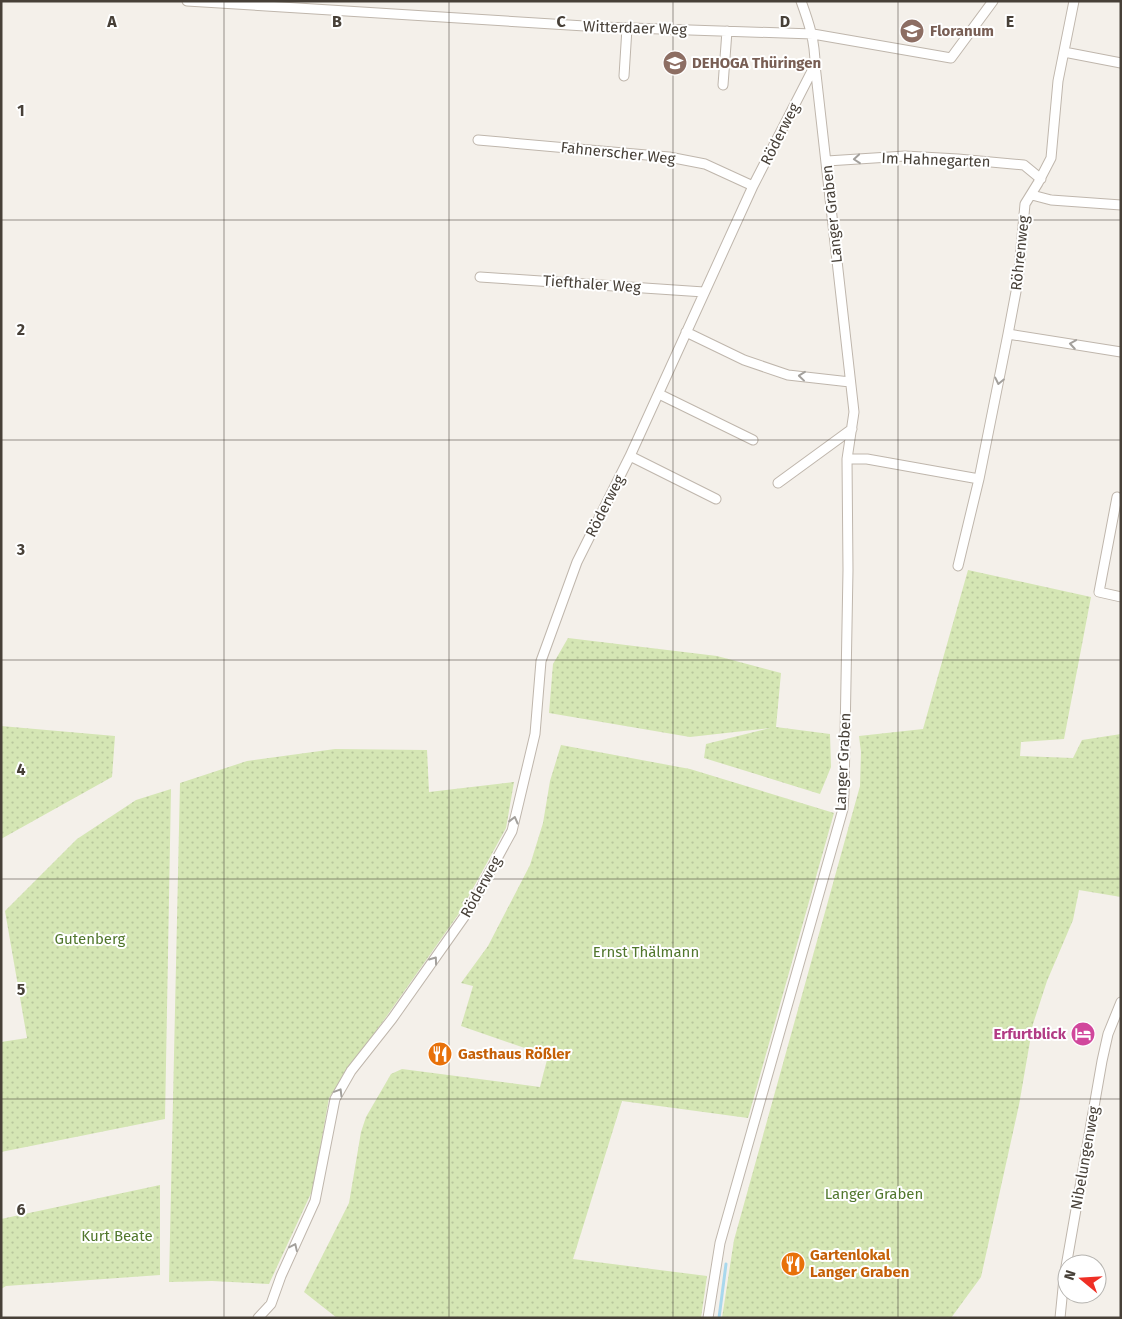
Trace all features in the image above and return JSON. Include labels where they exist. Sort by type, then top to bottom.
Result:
[{"type":"street","name":"Witterdaer Weg","points":[[187,1],[627,28],[813,34],[951,58],[993,1]]},
{"type":"street","name":"Langer Graben","points":[[708,1318],[720,1243],[843,809],[848,588],[847,459],[854,412],[813,34],[801,1]]},
{"type":"street","name":"Röhrenweg","points":[[958,566],[979,479],[1018,281],[1025,204],[1032,195],[1051,158],[1058,81],[1071,2]]},
{"type":"street","points":[[624,76],[627,28]]},
{"type":"street","points":[[722,85],[727,32]]},
{"type":"street","points":[[1064,52],[1121,62]]},
{"type":"street","name":"Röderweg","points":[[258,1318],[271,1304],[281,1276],[315,1201],[335,1099],[351,1071],[392,1019],[469,910],[512,831],[536,734],[541,661],[577,562],[660,394],[704,292],[754,186],[815,65]]},
{"type":"street","name":"Fahnerscher Weg","points":[[478,140],[669,157],[705,164],[754,186]]},
{"type":"street","name":"Im Hahnegarten","points":[[827,161],[905,156],[968,160],[1024,165],[1041,179]]},
{"type":"street","points":[[1032,195],[1050,200],[1121,206]]},
{"type":"street","name":"Tiefthaler Weg","points":[[480,276],[704,292]]},
{"type":"street","points":[[686,332],[744,360],[788,374],[850,382]]},
{"type":"street","points":[[1008,334],[1121,352]]},
{"type":"street","points":[[660,394],[753,440]]},
{"type":"street","points":[[778,483],[852,429]]},
{"type":"street","name":"Röderweg","points":[[630,456],[716,499]]},
{"type":"street","points":[[847,459],[867,460],[979,479]]},
{"type":"street","points":[[1117,497],[1099,592],[1121,596]]},
{"type":"street","name":"Nibelungenweg","points":[[1060,1318],[1064,1278],[1102,1061],[1108,1034],[1121,1002]]},
{"type":"green space","name":"Langer Graben","points":[[968,570],[1091,597],[1064,739],[1021,742],[1020,756],[1073,758],[1082,740],[1121,734],[1121,897],[1079,890],[1073,920],[1047,981],[1033,1024],[1019,1105],[981,1277],[951,1318],[722,1318],[734,1240],[860,786],[861,752],[859,736],[923,729]]},
{"type":"green space","points":[[568,638],[717,656],[781,673],[776,727],[830,734],[831,767],[820,794],[704,758],[706,744],[770,728],[690,737],[549,713],[553,664]]},
{"type":"green space","points":[[1,726],[115,736],[112,777],[1,839]]},
{"type":"green space","name":"Ernst Thälmann","points":[[561,745],[690,769],[834,813],[748,1118],[622,1101],[573,1259],[707,1276],[701,1318],[337,1318],[304,1292],[349,1203],[361,1132],[366,1117],[391,1074],[402,1069],[540,1087],[548,1056],[461,1026],[473,986],[461,983],[488,946],[530,865],[543,823],[550,781]]},
{"type":"green space","points":[[335,749],[427,750],[429,792],[514,782],[506,828],[460,912],[329,1098],[313,1189],[269,1284],[212,1281],[169,1282],[180,783],[247,761]]},
{"type":"green space","name":"Gutenberg","points":[[171,789],[165,1119],[1,1152],[1,1042],[27,1038],[5,911],[77,839],[136,800]]},
{"type":"green space","name":"Kurt Beate","points":[[160,1185],[160,1275],[6,1286],[1,1289],[1,1219]]},
{"type":"waterway","points":[[719,1318],[726,1264]]},
{"type":"place","name":"Floranum","points":[[912,31]]},
{"type":"place","name":"DEHOGA Thüringen","points":[[675,63]]},
{"type":"place","name":"Erfurtblick","points":[[1083,1034]]},
{"type":"place","name":"Gasthaus Rößler","points":[[440,1054]]},
{"type":"place","name":"Gartenlokal Langer Graben","points":[[793,1264]]}]
